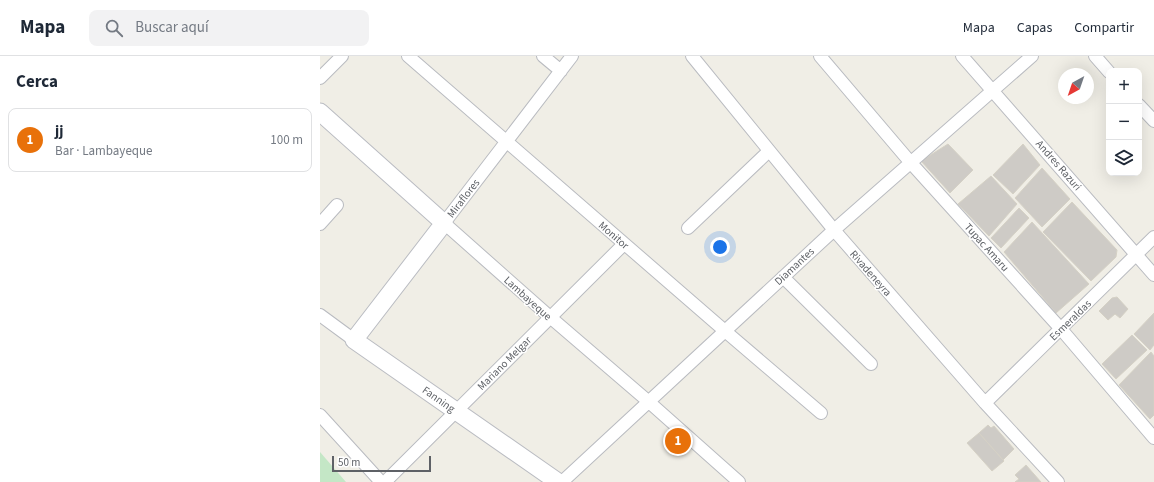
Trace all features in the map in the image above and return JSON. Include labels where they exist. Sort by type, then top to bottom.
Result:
[{"type":"street","points":[[320,78],[342,56]]},
{"type":"street","name":"Monitor","points":[[408,56],[821,413]]},
{"type":"street","points":[[543,56],[561,71]]},
{"type":"street","name":"Miraflores","points":[[354,340],[572,56]]},
{"type":"street","name":"Rivadeneyra","points":[[692,56],[834,230],[985,403],[1058,482]]},
{"type":"street","name":"Tupac Amaru","points":[[820,56],[911,163],[1061,329],[1154,438]]},
{"type":"street","name":"Andres Razuri","points":[[962,56],[1154,275]]},
{"type":"street","name":"Diamantes","points":[[562,482],[834,230],[1032,56]]},
{"type":"street","points":[[1095,56],[1106,69]]},
{"type":"street","points":[[1142,108],[1154,121]]},
{"type":"street","name":"Lambayeque","points":[[320,112],[550,317],[739,482]]},
{"type":"street","points":[[688,228],[769,151]]},
{"type":"street","points":[[320,224],[338,205]]},
{"type":"street","name":"Esmeraldas","points":[[985,403],[1154,237]]},
{"type":"street","name":"Mariano Melgar","points":[[385,482],[624,244]]},
{"type":"street","points":[[783,277],[871,364]]},
{"type":"street","name":"Fanning","points":[[320,315],[558,482]]},
{"type":"street","points":[[320,415],[381,482]]},
{"type":"green space","points":[[320,452],[346,482],[320,482]]},
{"type":"building","points":[[948,144],[973,170],[950,193],[921,161]]},
{"type":"building","points":[[1023,144],[1040,165],[1013,194],[993,175]]},
{"type":"building","points":[[1042,168],[1070,199],[1042,227],[1015,198]]},
{"type":"building","points":[[991,176],[1017,204],[989,236],[958,204]]},
{"type":"building","points":[[1072,202],[1117,250],[1116,257],[1091,281],[1043,232]]},
{"type":"building","points":[[1019,208],[1029,218],[1001,248],[991,238]]},
{"type":"building","points":[[1032,222],[1089,284],[1056,313],[1004,252]]},
{"type":"building","points":[[1117,297],[1128,309],[1120,318],[1115,314],[1108,320],[1099,311],[1112,298]]},
{"type":"building","points":[[1154,313],[1154,345],[1150,350],[1134,334]]},
{"type":"building","points":[[1132,335],[1147,350],[1116,379],[1102,364]]},
{"type":"building","points":[[1151,352],[1154,356],[1154,415],[1150,419],[1119,385]]},
{"type":"building","points":[[988,425],[991,428],[994,426],[1014,449],[1003,460],[979,433]]},
{"type":"building","points":[[979,433],[1004,461],[992,471],[967,443]]},
{"type":"building","points":[[1026,465],[1041,482],[1015,482],[1019,479],[1015,475]]},
{"type":"place","name":"jj","points":[[678,441]]}]
